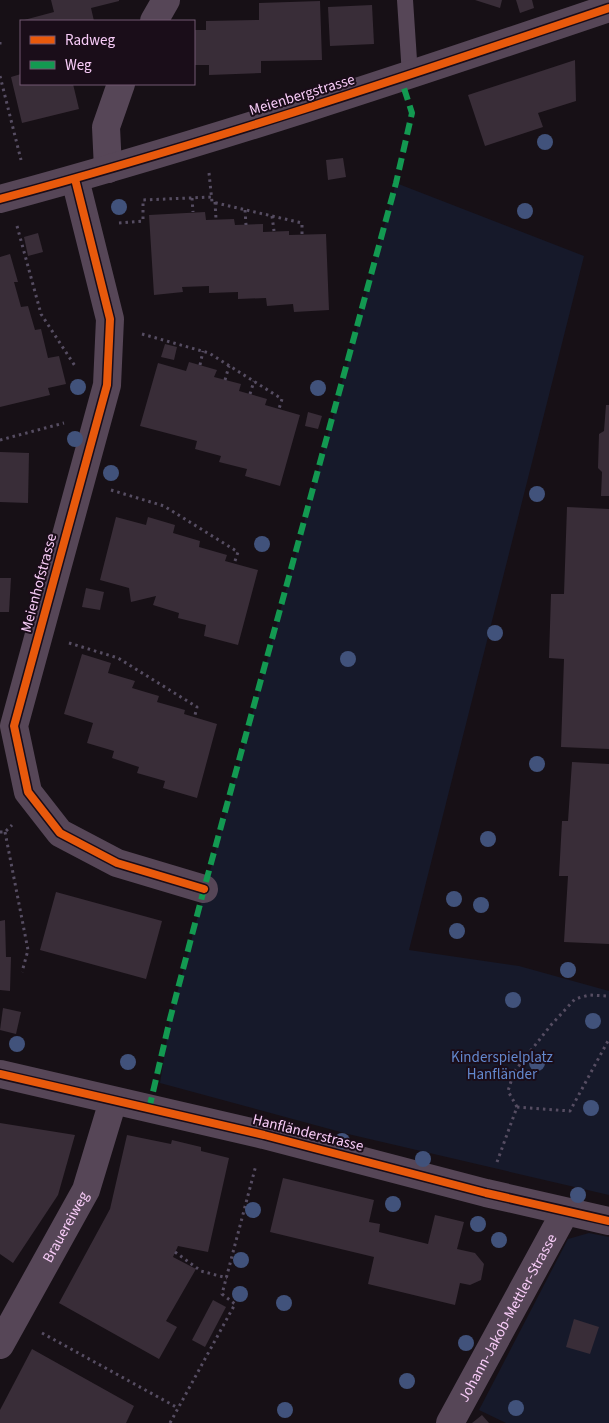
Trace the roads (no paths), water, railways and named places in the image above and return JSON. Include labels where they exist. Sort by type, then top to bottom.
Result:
[{"type":"street","points":[[155,20],[166,0]]},
{"type":"street","name":"Meienbergstrasse","points":[[7,209],[29,191],[108,169],[410,75],[609,8]]},
{"type":"street","points":[[108,169],[106,127],[121,85]]},
{"type":"street","name":"Meienhofstrasse","points":[[75,179],[110,326],[107,385],[14,726],[28,792],[60,833],[117,863],[204,888]]},
{"type":"street","name":"Hanfländerstrasse","points":[[0,1074],[264,1135],[486,1194],[609,1221]]},
{"type":"street","name":"Brauereiweg","points":[[0,1345],[86,1190],[113,1101]]},
{"type":"street","name":"Johann-Jakob-Mettler-Strasse","points":[[450,1423],[565,1212]]},
{"type":"lane","points":[[405,0],[410,75]]},
{"type":"park label","name":"Kinderspielplatz Hanfländer","points":[[502,1066]]}]
